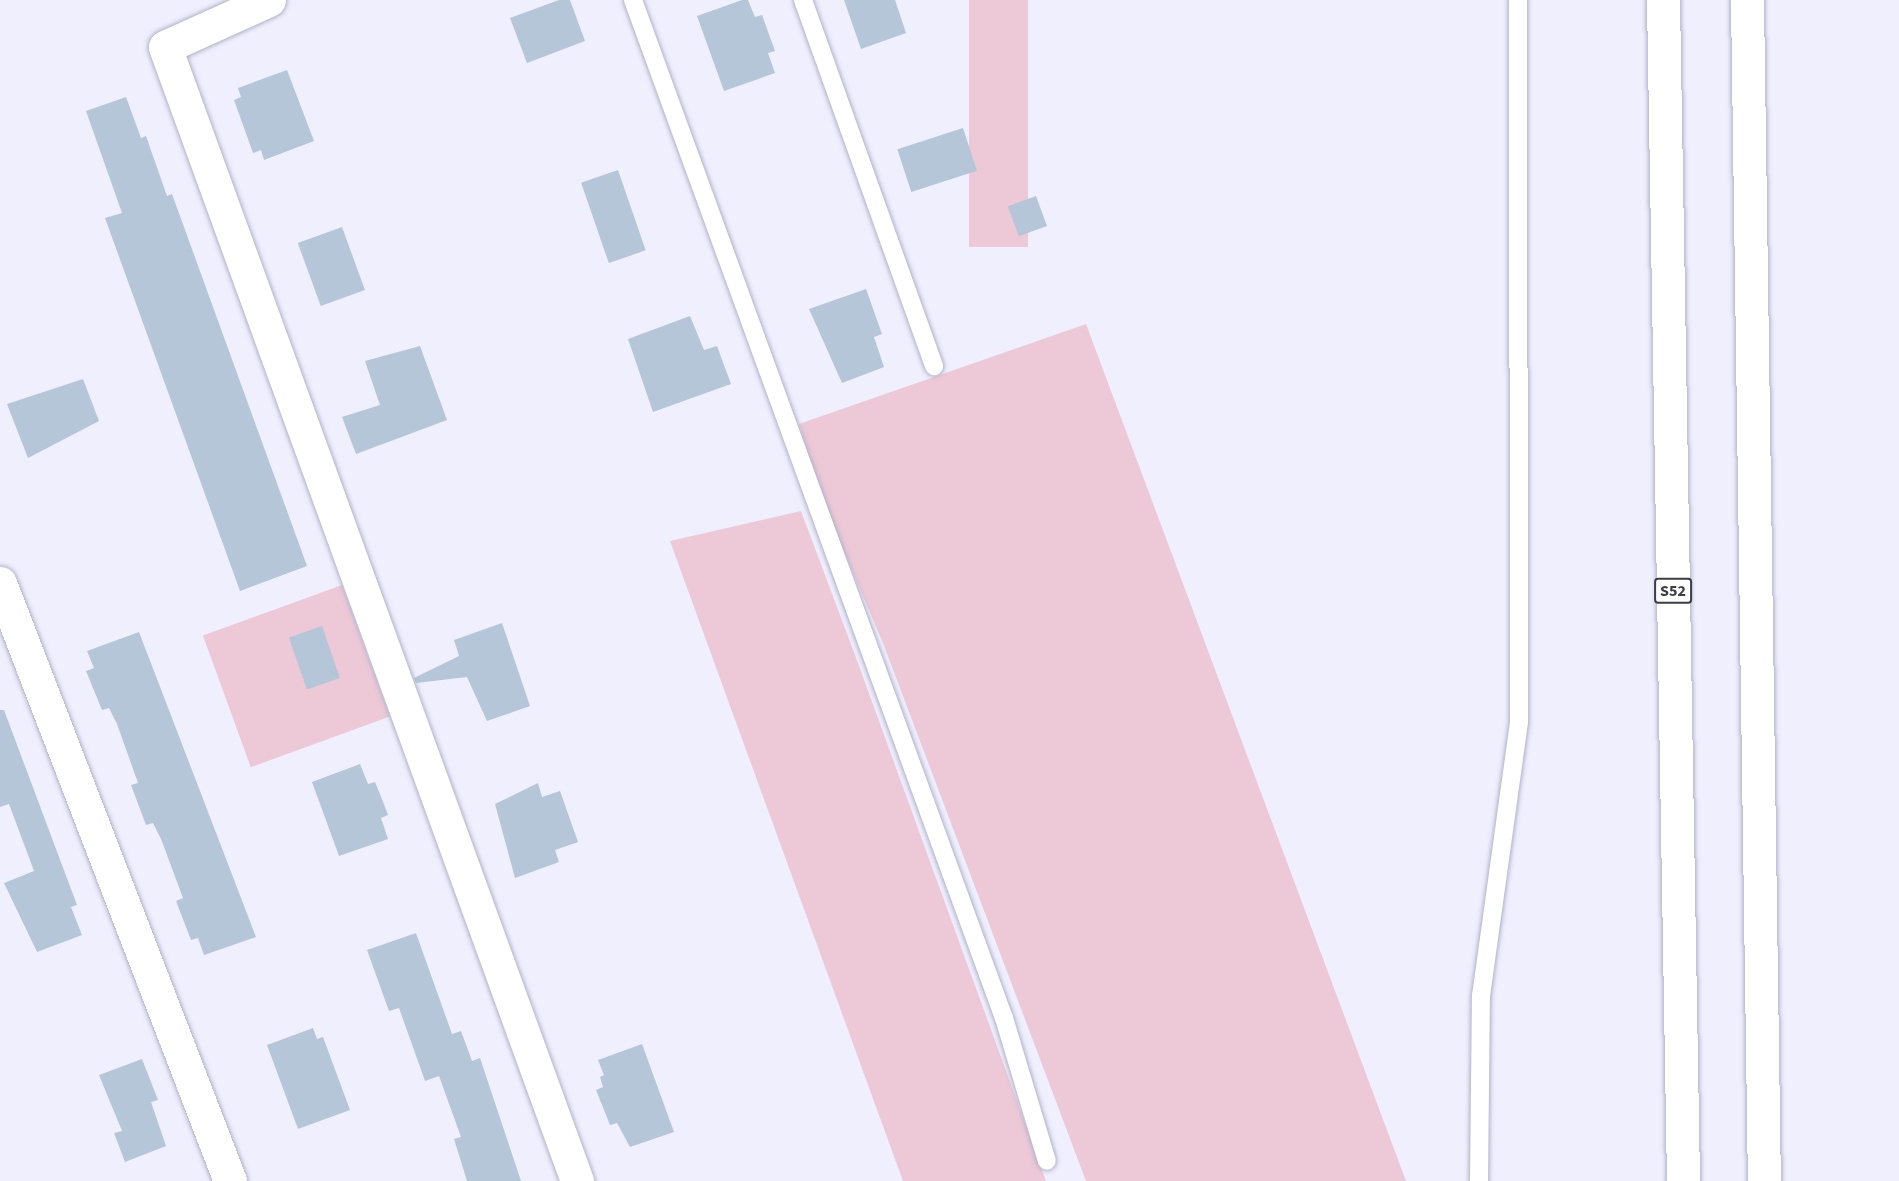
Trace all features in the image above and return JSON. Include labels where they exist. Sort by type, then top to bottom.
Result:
[{"type":"main road","points":[[269,0],[165,47],[577,1181]]},
{"type":"main road","name":"S52","points":[[1663,0],[1683,1181]]},
{"type":"main road","points":[[1747,0],[1764,1181]]},
{"type":"main road","points":[[0,583],[230,1181]]},
{"type":"lane","points":[[633,0],[1004,1018],[1047,1161]]},
{"type":"lane","points":[[803,0],[934,366]]},
{"type":"lane","points":[[1479,1181],[1481,996],[1519,722],[1518,0]]},
{"type":"shaded area","points":[[969,0],[1028,0],[1028,247],[969,247]]},
{"type":"shaded area","points":[[1086,324],[1406,1181],[1086,1181],[883,643],[824,505],[799,424]]},
{"type":"shaded area","points":[[801,511],[1046,1181],[903,1181],[670,541]]},
{"type":"shaded area","points":[[342,585],[390,717],[251,767],[203,636]]},
{"type":"building","points":[[559,0],[570,0],[585,41],[527,63],[510,18]]},
{"type":"building","points":[[748,0],[755,17],[762,15],[775,51],[768,53],[775,73],[724,91],[697,16]]},
{"type":"building","points":[[844,0],[895,0],[906,33],[861,49]]},
{"type":"building","points":[[287,70],[314,141],[264,160],[261,150],[253,153],[234,100],[241,97],[238,88]]},
{"type":"building","points":[[126,97],[141,138],[146,136],[167,196],[172,194],[307,566],[240,591],[105,218],[122,213],[86,111]]},
{"type":"building","points":[[963,128],[977,171],[911,192],[897,149]]},
{"type":"building","points":[[618,170],[646,250],[609,263],[581,183]]},
{"type":"building","points":[[1036,196],[1047,226],[1019,236],[1008,206]]},
{"type":"building","points":[[342,227],[365,290],[321,306],[298,243]]},
{"type":"building","points":[[866,289],[882,334],[874,337],[884,367],[842,383],[809,309]]},
{"type":"building","points":[[690,316],[704,350],[717,346],[731,384],[653,412],[628,339]]},
{"type":"building","points":[[420,346],[447,420],[356,454],[342,417],[380,405],[365,361]]},
{"type":"building","points":[[83,379],[99,421],[28,458],[7,404]]},
{"type":"building","points":[[502,623],[530,706],[487,721],[467,677],[416,683],[414,678],[459,656],[454,640]]},
{"type":"building","points":[[322,626],[340,678],[307,689],[289,637]]},
{"type":"building","points":[[139,632],[256,937],[204,955],[198,938],[191,940],[176,901],[183,898],[161,839],[153,823],[146,825],[131,785],[138,783],[117,724],[109,708],[102,710],[86,671],[94,668],[87,651]]},
{"type":"building","points":[[0,710],[4,710],[77,905],[71,907],[82,935],[37,952],[4,883],[34,871],[9,804],[0,807]]},
{"type":"building","points":[[360,764],[368,784],[375,782],[388,815],[381,818],[388,839],[339,856],[312,782]]},
{"type":"building","points":[[538,783],[542,797],[560,791],[578,842],[555,850],[559,862],[515,878],[495,804]]},
{"type":"building","points":[[416,933],[452,1034],[461,1031],[472,1061],[480,1058],[521,1181],[467,1181],[454,1139],[461,1137],[439,1076],[425,1081],[399,1008],[389,1011],[367,950]]},
{"type":"building","points":[[313,1028],[317,1039],[323,1037],[350,1110],[298,1129],[267,1045]]},
{"type":"building","points":[[642,1044],[674,1132],[630,1147],[617,1123],[610,1125],[596,1090],[603,1087],[600,1077],[604,1075],[598,1060]]},
{"type":"building","points":[[142,1059],[158,1100],[151,1102],[166,1146],[125,1162],[114,1133],[122,1131],[99,1075]]}]
